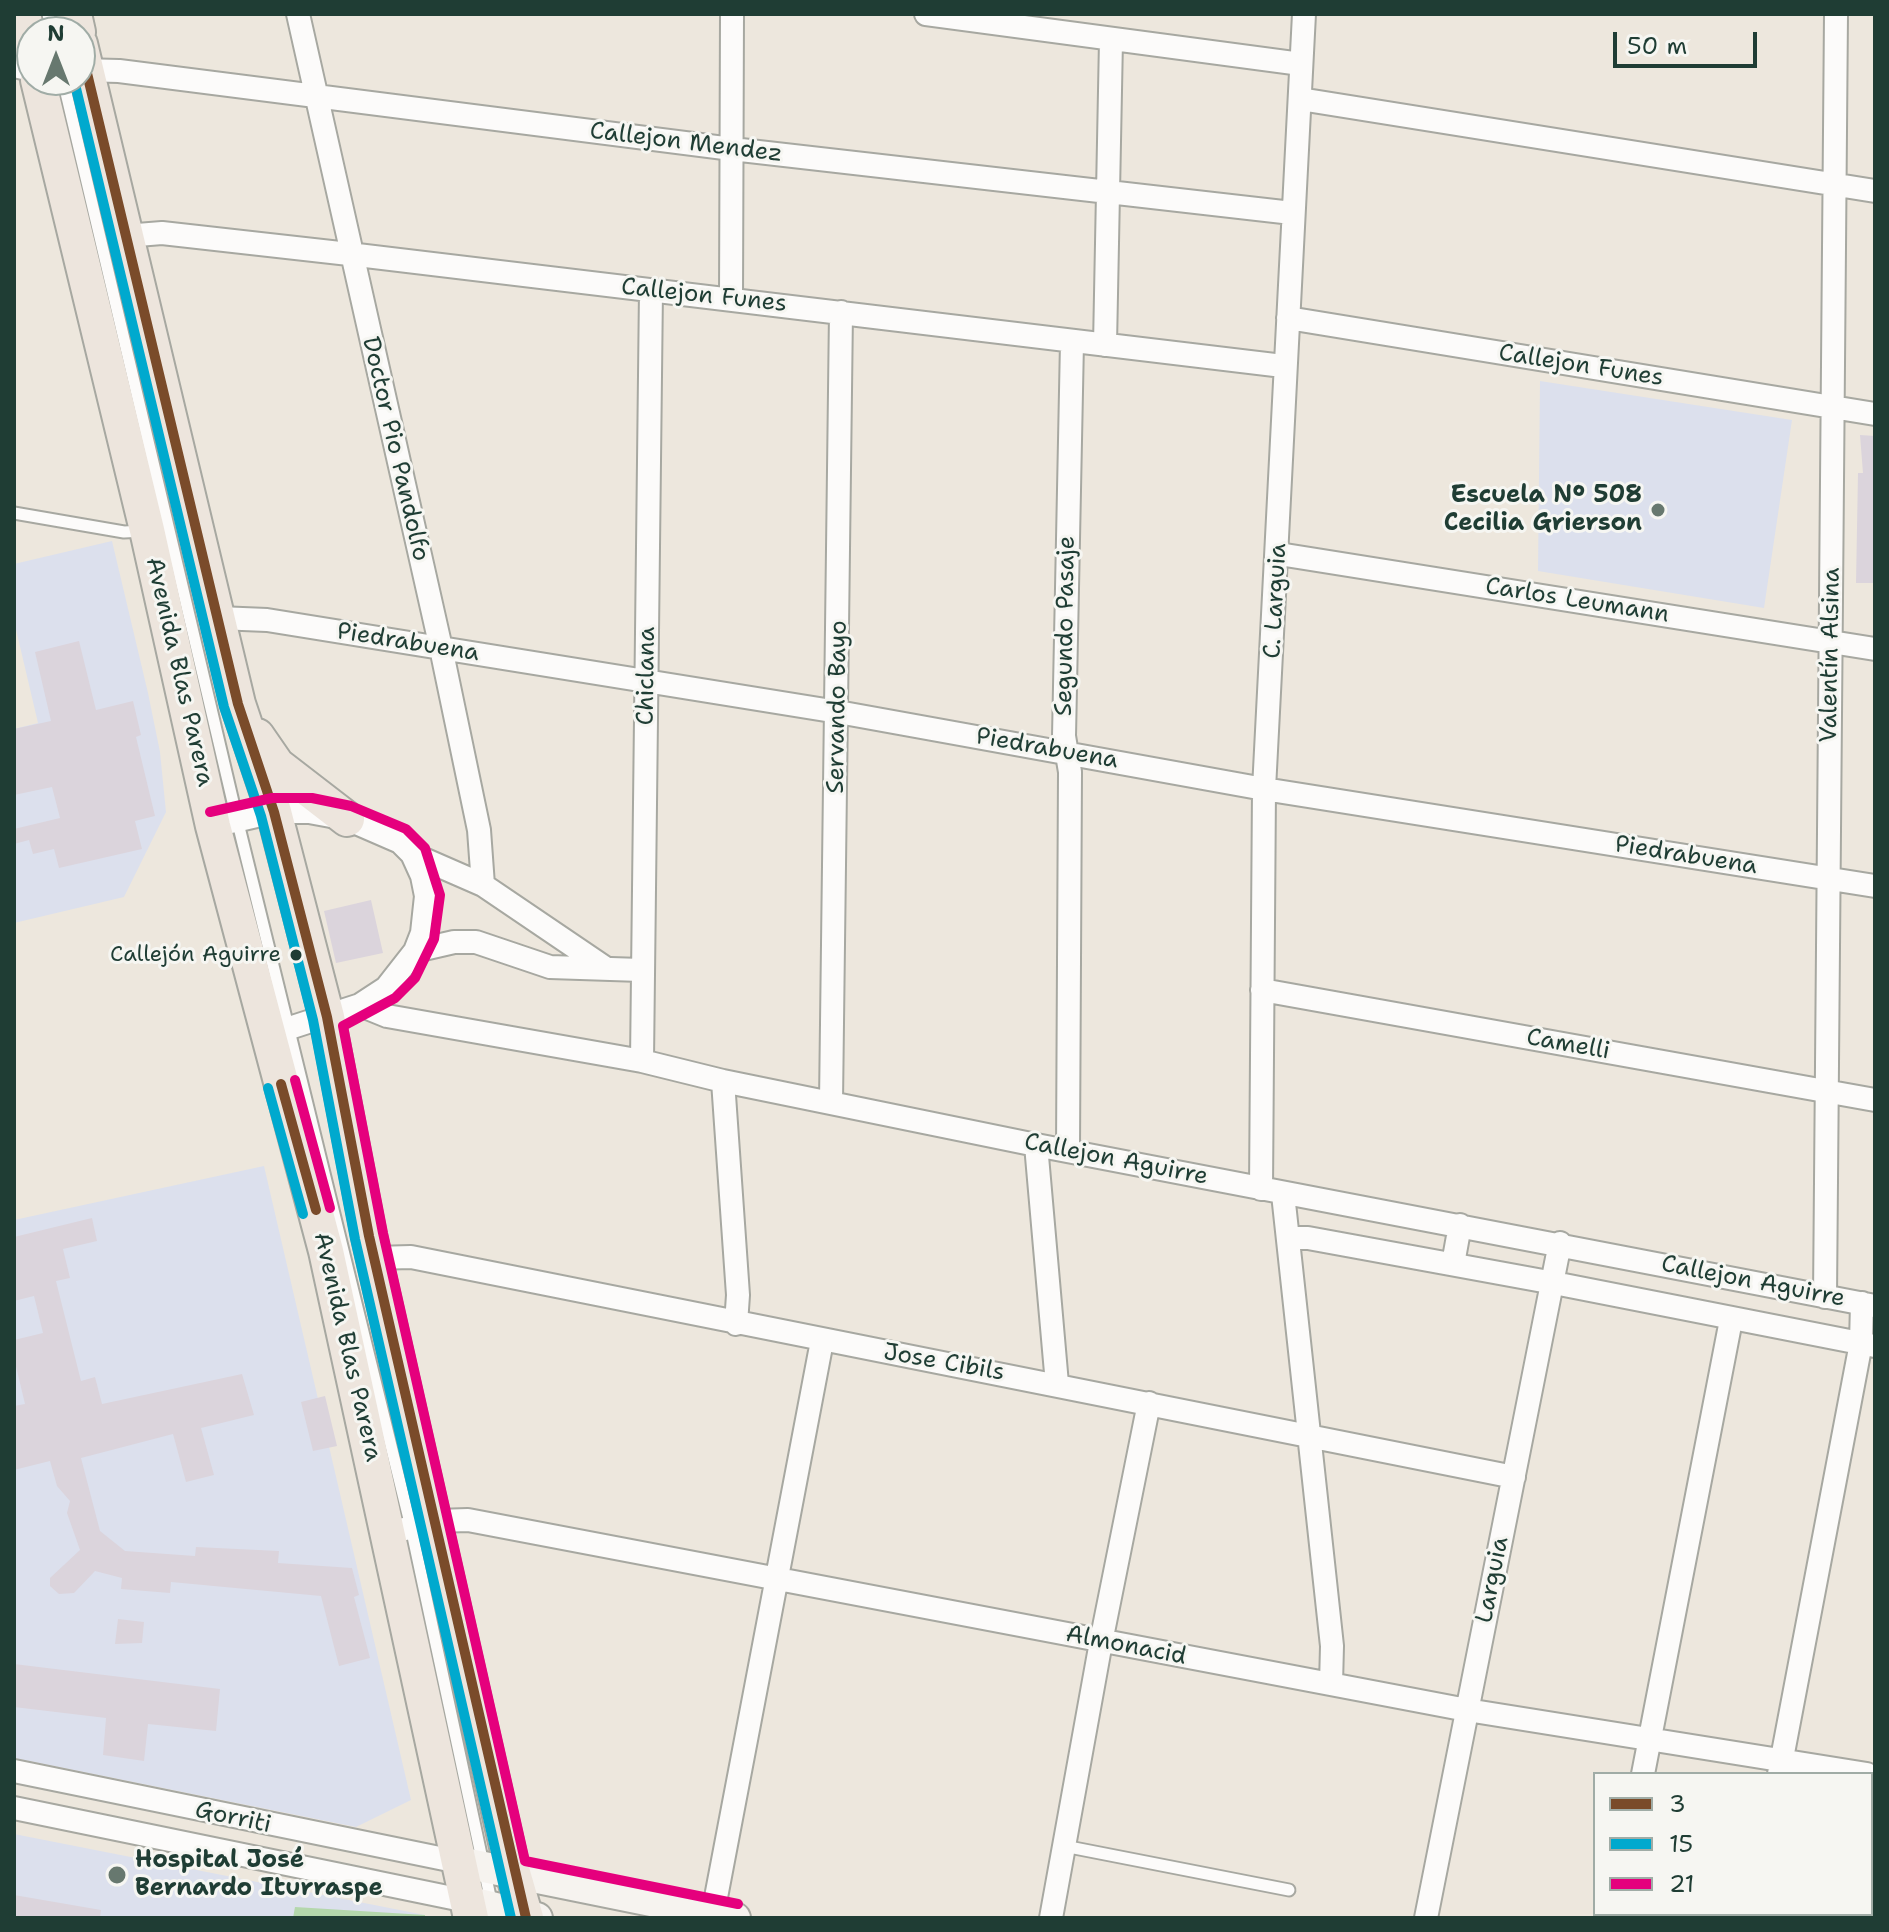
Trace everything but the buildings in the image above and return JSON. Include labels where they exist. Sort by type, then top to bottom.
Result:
[{"type":"main road","name":"Avenida Blas Parera","points":[[42,96],[147,530],[279,1031],[326,1251],[412,1527],[485,1868],[502,1914]]},
{"type":"main road","name":"Avenida Blas Parera","points":[[85,96],[125,236],[238,704],[274,812],[327,1017],[374,1258],[412,1527],[485,1868],[502,1914]]},
{"type":"main road","points":[[238,704],[277,765],[347,819]]},
{"type":"main road","name":"Gorriti","points":[[485,1868],[724,1916]]},
{"type":"street","name":"Doctor Pio Pandolfo","points":[[298,14],[349,254],[441,648],[479,830],[483,885]]},
{"type":"street","points":[[731,298],[732,14]]},
{"type":"street","points":[[926,14],[1301,64]]},
{"type":"street","name":"C. Larguia","points":[[1304,14],[1283,366],[1286,402],[1279,554],[1264,789],[1262,990],[1272,1191],[1288,1238],[1332,1646],[1331,1684]]},
{"type":"street","name":"Valentín Alsina","points":[[1825,1297],[1836,14]]},
{"type":"street","points":[[1105,345],[1111,40]]},
{"type":"street","name":"Callejon Mendez","points":[[96,68],[732,149],[1292,213]]},
{"type":"street","points":[[1300,99],[1875,191]]},
{"type":"street","name":"Callejon Funes","points":[[125,236],[162,233],[731,298],[1283,366]]},
{"type":"street","name":"Chiclana","points":[[642,1061],[651,290]]},
{"type":"street","name":"Servando Bayo","points":[[831,1102],[841,312]]},
{"type":"street","name":"Callejon Funes","points":[[1288,318],[1875,414]]},
{"type":"street","name":"Segundo Pasaje","points":[[1068,1150],[1070,772],[1064,736],[1072,342]]},
{"type":"street","name":"Carlos Leumann","points":[[1279,554],[1875,649]]},
{"type":"street","name":"Piedrabuena","points":[[218,618],[267,620],[838,712],[1264,789],[1875,886]]},
{"type":"street","points":[[225,823],[274,812],[309,812],[347,819],[384,833],[412,854],[483,885],[604,967]]},
{"type":"street","points":[[279,1031],[360,1005],[386,988],[415,951],[422,933],[426,896],[412,854]]},
{"type":"street","points":[[415,951],[454,942],[476,942],[550,967],[641,970]]},
{"type":"street","name":"Camelli","points":[[1262,990],[1875,1100]]},
{"type":"street","name":"Callejon Aguirre","points":[[360,1005],[387,1016],[642,1061],[723,1081],[1036,1145],[1560,1243],[1869,1305]]},
{"type":"street","points":[[723,1081],[738,1295],[736,1324]]},
{"type":"street","points":[[1036,1145],[1057,1384]]},
{"type":"street","points":[[1453,1264],[1460,1225]]},
{"type":"street","name":"Callejon Aguirre","points":[[1288,1238],[1308,1238],[1453,1264],[1868,1344]]},
{"type":"street","name":"Larguia","points":[[1426,1918],[1560,1243]]},
{"type":"street","name":"Jose Cibils","points":[[374,1258],[411,1257],[1514,1477]]},
{"type":"street","points":[[1781,1768],[1868,1344],[1869,1305]]},
{"type":"street","points":[[1643,1772],[1731,1320]]},
{"type":"street","points":[[724,1916],[779,1578],[822,1341]]},
{"type":"street","points":[[1051,1918],[1101,1642],[1149,1403]]},
{"type":"street","name":"Almonacid","points":[[412,1527],[468,1520],[1101,1642],[1467,1710],[1650,1740],[1781,1768],[1832,1772]]},
{"type":"street","name":"Gorriti","points":[[14,1771],[485,1868]]},
{"type":"street","points":[[103,1827],[111,1792]]},
{"type":"street","name":"Gorriti","points":[[14,1808],[502,1914]]},
{"type":"lane","points":[[83,96],[225,823]]},
{"type":"lane","points":[[14,513],[124,532],[147,530]]},
{"type":"lane","points":[[1064,1846],[1289,1890]]},
{"type":"shaded area","name":"Escuela Nº 508 Cecilia Grierson","points":[[1540,381],[1792,420],[1764,608],[1538,571]]},
{"type":"shaded area","points":[[112,541],[160,752],[166,812],[124,897],[14,923],[14,729],[38,723],[14,621],[14,564]]},
{"type":"shaded area","points":[[264,1166],[411,1800],[356,1827],[14,1758],[14,1220]]},
{"type":"shaded area","name":"Hospital José Bernardo Iturraspe","points":[[14,1834],[425,1915],[425,1918],[14,1918]]},
{"type":"green space","points":[[295,1907],[425,1915],[425,1918],[293,1918]]},
{"type":"transit line","name":"15","points":[[78,96],[224,707],[261,816],[313,1020],[355,1239],[511,1918]]},
{"type":"transit line","name":"3","points":[[92,96],[238,704],[274,812],[327,1017],[369,1236],[526,1918]]},
{"type":"transit line","name":"21","points":[[210,812],[272,798],[312,798],[351,806],[406,829],[425,848],[440,895],[434,939],[415,978],[395,998],[343,1026],[383,1233],[525,1861],[738,1904]]},
{"type":"transit line","name":"21","points":[[295,1080],[330,1208]]},
{"type":"transit line","name":"3","points":[[281,1084],[316,1210]]},
{"type":"transit line","name":"15","points":[[268,1088],[303,1214]]},
{"type":"place","name":"Escuela Nº 508 Cecilia Grierson","points":[[1658,510]]},
{"type":"place","name":"Callejón Aguirre","points":[[296,955]]},
{"type":"place","name":"Hospital José Bernardo Iturraspe","points":[[117,1875]]}]
